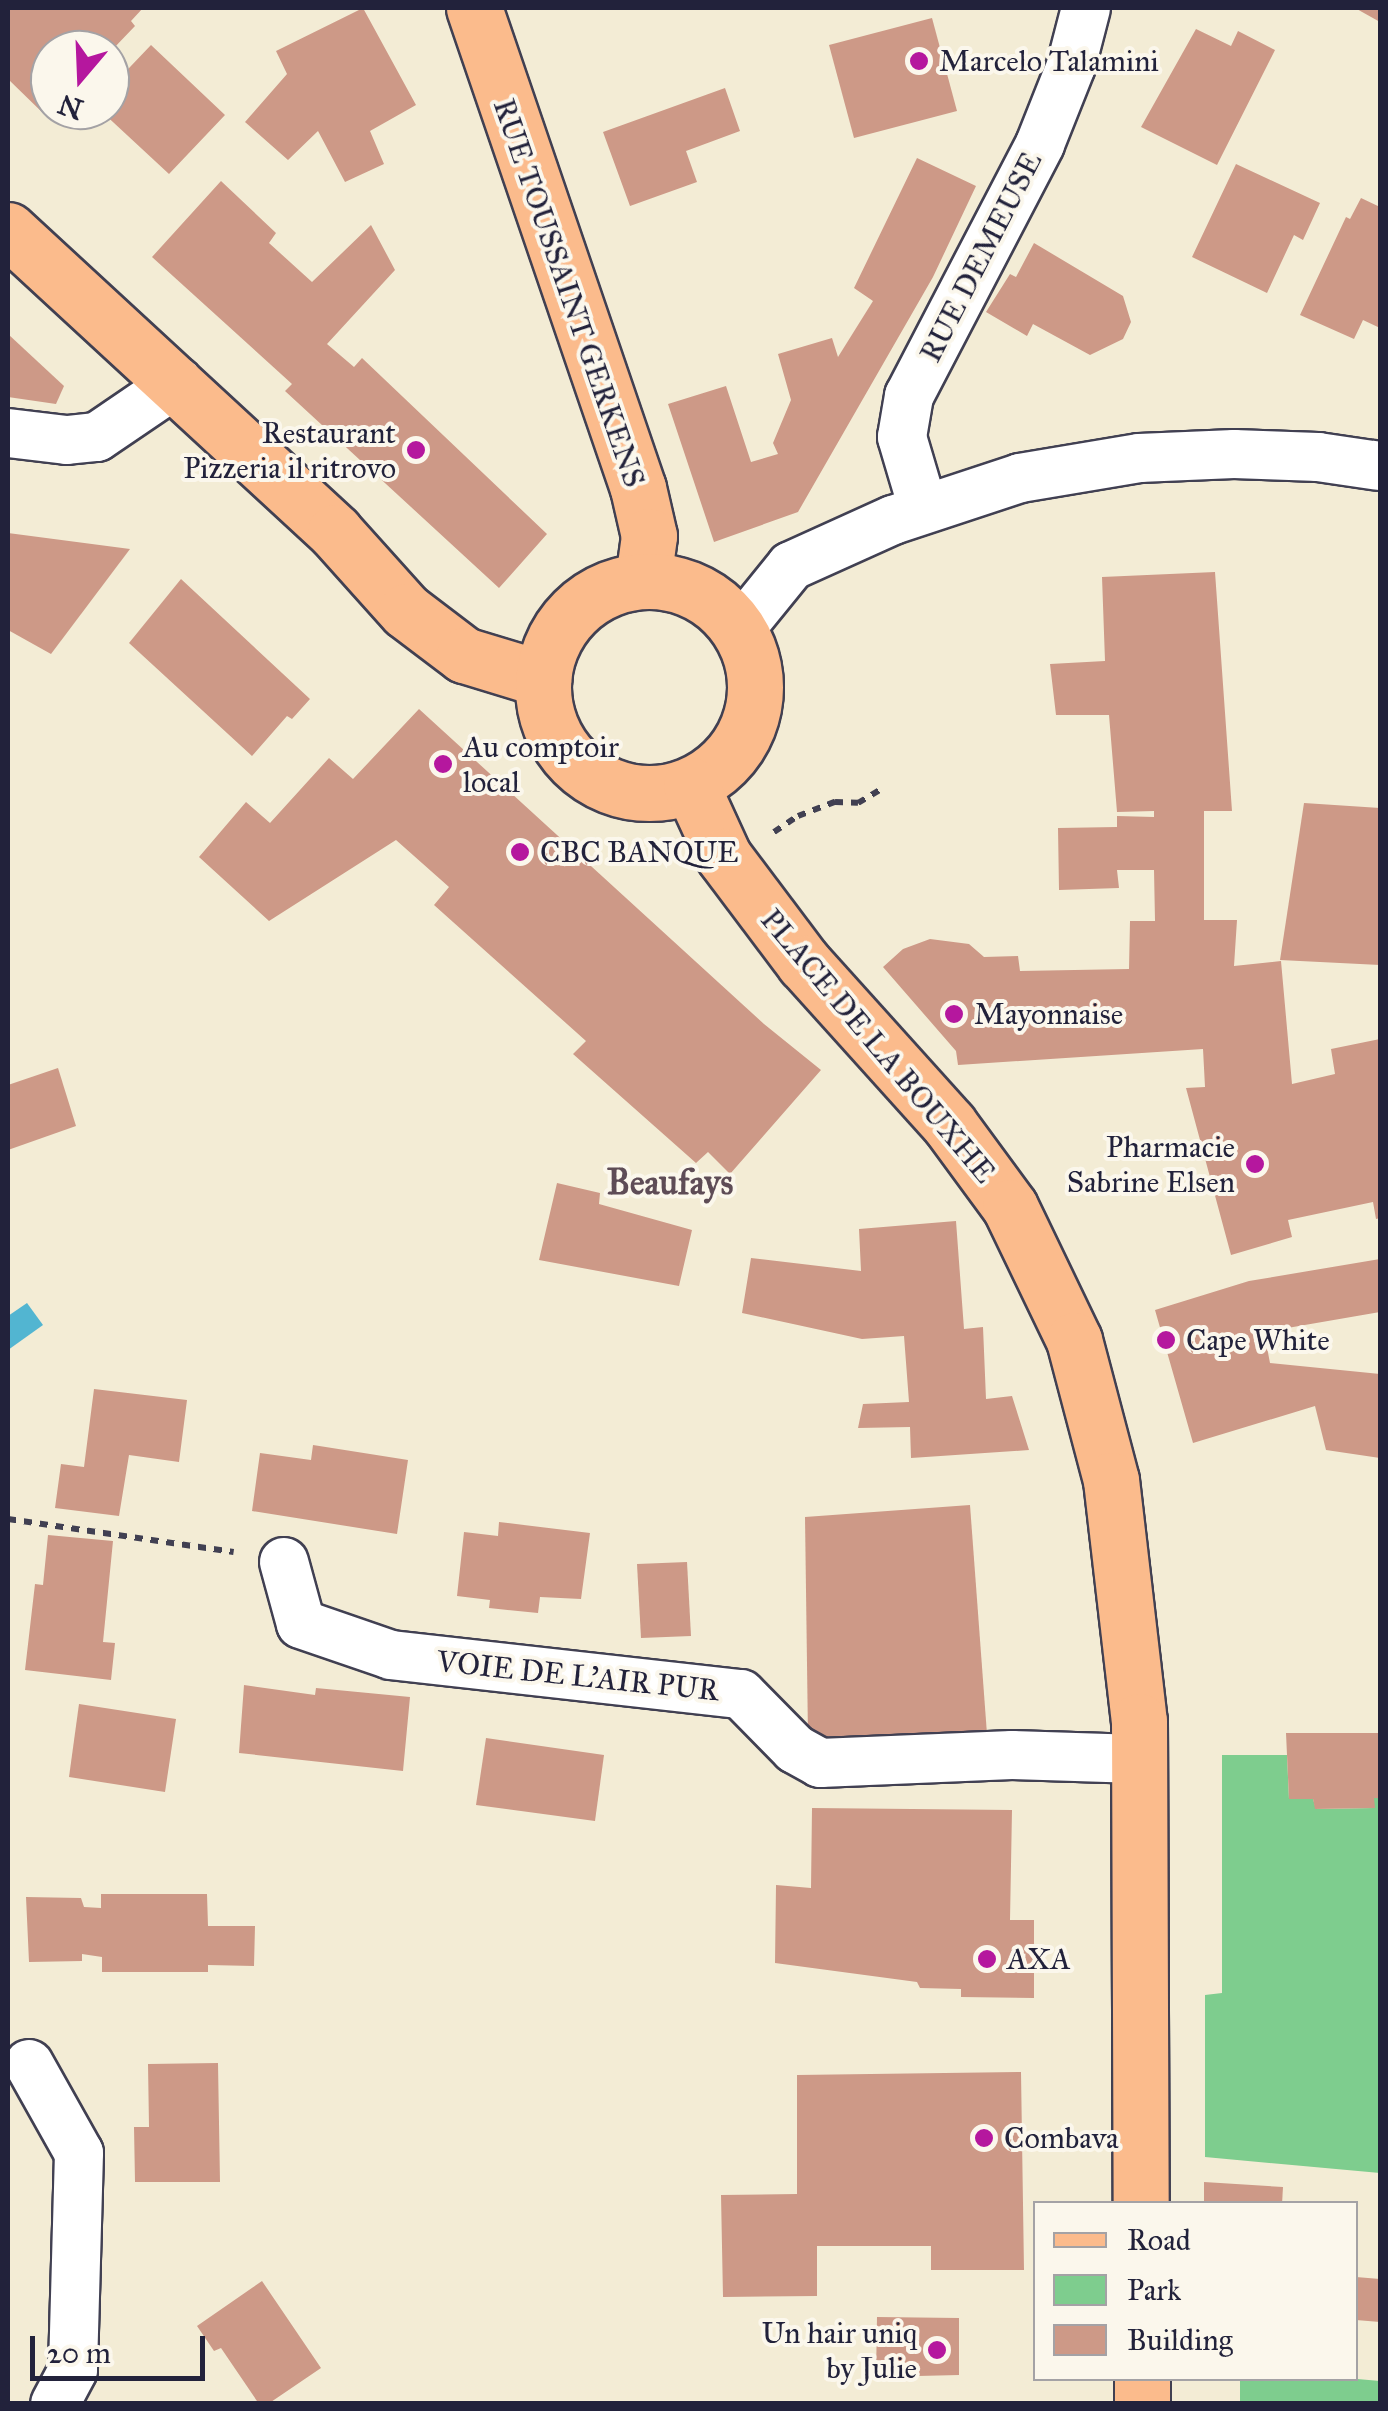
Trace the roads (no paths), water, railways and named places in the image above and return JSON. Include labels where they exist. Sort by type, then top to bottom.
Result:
[{"type":"main road","name":"RUE TOUSSAINT GERKENS","points":[[474,8],[638,488],[648,536],[643,580]]},
{"type":"main road","points":[[8,230],[178,382],[335,532],[406,611],[464,655],[543,679]]},
{"type":"main road","points":[[643,580],[680,585],[714,602],[740,629],[753,664],[756,700],[744,735],[722,765],[691,785],[661,793],[630,792],[588,772],[556,738],[546,710],[543,679],[549,650],[564,623],[586,601],[613,586],[643,580]]},
{"type":"main road","name":"PLACE DE LA BOUXHE","points":[[691,785],[724,857],[804,963],[949,1124],[1010,1207],[1074,1340],[1111,1480],[1139,1740]]},
{"type":"main road","points":[[1139,1740],[1141,2201]]},
{"type":"street","name":"RUE DEMEUSE","points":[[923,508],[902,438],[908,396],[1040,144],[1071,66],[1086,8]]},
{"type":"street","points":[[8,433],[97,438],[178,382]]},
{"type":"street","points":[[740,629],[792,566],[923,508],[1020,478],[1138,458],[1234,454],[1380,466]]},
{"type":"street","name":"VOIE DE L'AIR PUR","points":[[284,1562],[301,1624],[392,1655],[741,1694],[796,1749],[820,1763],[1012,1755],[1139,1740]]},
{"type":"street","points":[[29,2064],[78,2154],[72,2370],[55,2404]]},
{"type":"water","points":[[27,1303],[43,1325],[8,1350],[8,1316]]},
{"type":"place","name":"Marcelo Talamini","points":[[919,61]]},
{"type":"place","name":"Restaurant Pizzeria il ritrovo","points":[[416,450]]},
{"type":"place","name":"Au comptoir local","points":[[443,764]]},
{"type":"place","name":"CBC BANQUE","points":[[520,852]]},
{"type":"place","name":"Mayonnaise","points":[[954,1014]]},
{"type":"place","name":"Pharmacie Sabrine Elsen","points":[[1255,1164]]},
{"type":"place","name":"Cape White","points":[[1166,1340]]},
{"type":"place","name":"AXA","points":[[987,1959]]},
{"type":"place","name":"Combava","points":[[984,2138]]},
{"type":"place","name":"Un hair uniq by Julie","points":[[937,2350]]},
{"type":"district","name":"Beaufays","points":[[670,1183]]}]
